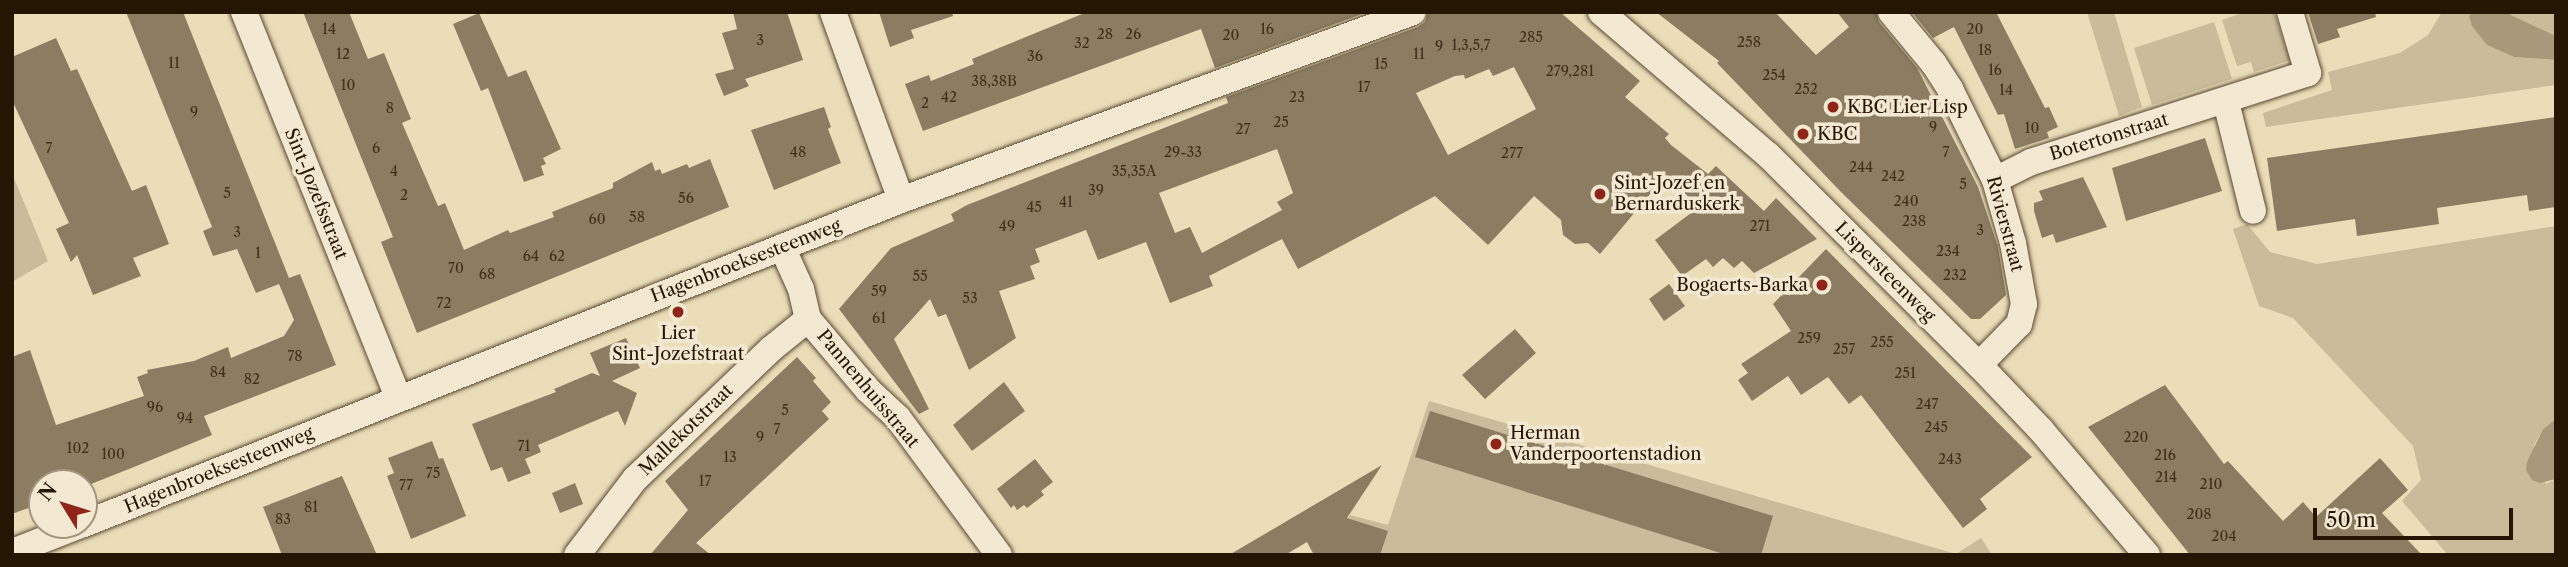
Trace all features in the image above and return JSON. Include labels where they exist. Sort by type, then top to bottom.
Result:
[{"type":"street","name":"Sint-Jozefsstraat","points":[[244,12],[393,387]]},
{"type":"street","points":[[833,12],[901,200]]},
{"type":"street","name":"Hagenbroeksesteenweg","points":[[98,517],[393,387],[782,247],[901,200],[1413,12]]},
{"type":"street","name":"Lispersteenweg","points":[[1601,12],[1768,155],[1979,365],[2040,430],[2147,555]]},
{"type":"street","name":"Rivierstraat","points":[[1891,12],[1934,64],[1950,89],[1995,180],[2013,243],[2024,304],[2019,324],[1979,365]]},
{"type":"street","name":"Botertonstraat","points":[[1995,180],[2031,162],[2308,74],[2290,12]]},
{"type":"street","points":[[2226,102],[2253,211]]},
{"type":"street","name":"Pannenhuisstraat","points":[[782,247],[801,289],[808,319],[867,390],[898,418],[999,555]]},
{"type":"street","name":"Mallekotstraat","points":[[578,555],[635,479],[771,349],[808,319]]},
{"type":"street","name":"Hagenbroeksesteenweg","points":[[12,552],[44,539]]},
{"type":"shaded area","points":[[2087,12],[2114,12],[2142,107],[2119,116]]},
{"type":"shaded area","points":[[2245,12],[2274,12],[2290,60],[2254,72],[2251,62],[2237,66],[2222,20]]},
{"type":"shaded area","points":[[2442,12],[2472,12],[2469,16],[2487,45],[2514,57],[2556,60],[2556,85],[2266,127],[2263,113],[2332,90],[2328,72],[2400,53],[2428,35]]},
{"type":"shaded area","points":[[2472,12],[2505,12],[2556,36],[2556,60],[2514,57],[2487,45],[2472,26],[2469,16]]},
{"type":"shaded area","points":[[2505,12],[2556,12],[2556,36],[2516,17]]},
{"type":"shaded area","points":[[2214,22],[2232,79],[2152,105],[2134,48]]},
{"type":"shaded area","points":[[12,173],[48,261],[12,282]]},
{"type":"shaded area","points":[[2247,224],[2270,252],[2317,264],[2556,226],[2556,419],[2543,429],[2534,445],[2546,484],[2556,479],[2556,555],[2448,555],[2402,501],[2421,480],[2413,446],[2293,318],[2259,306],[2233,229]]},
{"type":"shaded area","name":"Herman Vanderpoortenstadion","points":[[1429,401],[1956,554],[1981,538],[1992,555],[1328,555],[1350,515],[1388,525]]},
{"type":"shaded area","points":[[2556,419],[2556,479],[2540,483],[2532,480],[2526,470],[2527,462],[2543,429]]},
{"type":"building","points":[[126,12],[183,12],[289,278],[300,274],[336,365],[204,416],[212,435],[98,481],[98,469],[28,469],[28,508],[12,514],[12,357],[30,350],[56,425],[144,396],[137,377],[148,373],[147,370],[194,361],[228,347],[231,358],[284,336],[294,320],[279,284],[256,293],[237,249],[213,256],[203,231],[212,227]]},
{"type":"building","points":[[303,12],[349,12],[368,59],[384,53],[411,119],[402,123],[438,206],[445,203],[464,250],[508,230],[510,233],[554,217],[552,212],[613,188],[613,183],[652,162],[655,171],[660,169],[662,174],[687,164],[689,168],[710,159],[729,207],[417,333],[381,242],[393,237]]},
{"type":"building","points":[[733,12],[787,12],[803,60],[745,79],[749,86],[724,96],[715,74],[734,69],[722,33],[737,29]]},
{"type":"building","points":[[879,12],[952,12],[953,16],[911,30],[914,38],[890,47]]},
{"type":"building","points":[[1087,12],[1367,12],[1215,68],[1201,29],[923,131],[905,84],[929,75],[931,81],[974,64],[972,59]]},
{"type":"building","points":[[1428,12],[1560,12],[1640,81],[1625,97],[1669,134],[1665,138],[1671,145],[1708,174],[1716,166],[1764,211],[1776,198],[1817,239],[1754,273],[1742,261],[1734,268],[1723,258],[1713,267],[1706,259],[1682,276],[1655,240],[1699,207],[1666,175],[1600,254],[1588,243],[1575,244],[1563,235],[1561,220],[1534,196],[1488,245],[1435,196],[1298,269],[1282,239],[1209,276],[1213,286],[1170,303],[1146,242],[1098,260],[1086,230],[1035,249],[1040,262],[1030,266],[1035,279],[999,291],[1016,338],[969,370],[946,314],[938,317],[930,299],[894,339],[929,409],[919,414],[839,309],[891,248],[954,221],[951,214],[967,205],[1228,103],[1226,97],[1418,27],[1425,22]],"holes":[[[1514,67],[1536,109],[1448,155],[1416,93],[1455,76],[1464,75],[1465,79],[1489,69],[1493,76]],[[1277,149],[1293,193],[1277,202],[1282,210],[1202,253],[1190,227],[1175,233],[1159,193]]]},
{"type":"building","points":[[1656,12],[1775,12],[1816,55],[1849,27],[1837,12],[1876,12],[1879,22],[1917,68],[1978,187],[1998,247],[2006,295],[1980,319],[1971,319],[1841,192],[1717,63],[1719,61]]},
{"type":"building","points":[[1912,12],[1996,12],[2045,108],[2049,107],[2058,127],[2047,132],[2049,138],[2015,149],[2004,114],[1998,115],[1954,27],[1933,38]]},
{"type":"building","points":[[2308,12],[2375,12],[2376,17],[2337,29],[2340,37],[2318,44]]},
{"type":"building","points":[[479,13],[508,77],[526,70],[561,149],[543,158],[546,164],[541,166],[544,175],[524,182],[488,88],[481,91],[453,24]]},
{"type":"building","points":[[56,38],[71,71],[77,69],[132,191],[146,185],[169,244],[133,258],[141,276],[93,295],[77,255],[71,262],[56,229],[69,223],[12,100],[12,57]]},
{"type":"building","points":[[824,107],[831,127],[828,129],[841,163],[774,190],[751,130]]},
{"type":"building","points":[[2556,117],[2556,207],[2529,211],[2527,195],[2437,208],[2439,224],[2357,236],[2355,219],[2277,231],[2267,158]]},
{"type":"building","points":[[2205,138],[2222,191],[2126,221],[2112,168]]},
{"type":"building","points":[[2083,177],[2107,227],[2056,243],[2053,234],[2042,238],[2034,211],[2034,203],[2043,200],[2039,191]]},
{"type":"building","points":[[1826,249],[2032,457],[1980,499],[1987,509],[1963,528],[1861,395],[1849,404],[1828,377],[1801,395],[1788,376],[1752,401],[1738,380],[1748,373],[1741,364],[1791,331],[1773,304]]},
{"type":"building","points":[[1669,284],[1685,306],[1664,321],[1649,299]]},
{"type":"building","points":[[1515,329],[1536,353],[1485,399],[1462,375]]},
{"type":"building","points":[[626,338],[640,368],[612,381],[637,393],[625,426],[618,411],[538,445],[541,452],[525,459],[531,473],[508,482],[502,467],[491,471],[472,424],[556,392],[554,389],[592,373],[600,376],[590,353]]},
{"type":"building","points":[[797,357],[816,378],[813,381],[831,402],[822,411],[829,419],[696,543],[711,555],[650,555],[688,510],[665,481]]},
{"type":"building","points":[[1004,382],[1025,411],[972,451],[953,425]]},
{"type":"building","points":[[2165,385],[2224,464],[2228,461],[2283,521],[2303,502],[2316,517],[2380,458],[2408,490],[2382,513],[2422,555],[2190,555],[2088,427]]},
{"type":"building","points":[[1430,411],[1773,516],[1761,555],[1727,555],[1415,457]]},
{"type":"building","points":[[432,441],[439,459],[443,458],[466,516],[411,539],[387,476],[394,473],[388,458]]},
{"type":"building","points":[[1035,459],[1053,482],[1041,491],[1044,495],[1027,508],[1024,505],[1017,510],[1014,505],[1011,508],[997,489]]},
{"type":"building","points":[[1382,465],[1347,518],[1388,531],[1380,555],[1314,555],[1307,542],[1285,555],[1229,555]]},
{"type":"building","points":[[342,476],[377,555],[282,555],[263,507]]},
{"type":"building","points":[[575,483],[583,504],[560,513],[552,493]]},
{"type":"place","name":"KBC Lier Lisp","points":[[1833,107]]},
{"type":"place","name":"KBC","points":[[1803,134]]},
{"type":"place","name":"Sint-Jozef en Bernarduskerk","points":[[1600,194]]},
{"type":"place","name":"Bogaerts-Barka","points":[[1822,285]]},
{"type":"place","name":"Lier Sint-Jozefstraat","points":[[678,312]]},
{"type":"place","name":"Herman Vanderpoortenstadion","points":[[1496,444]]}]
